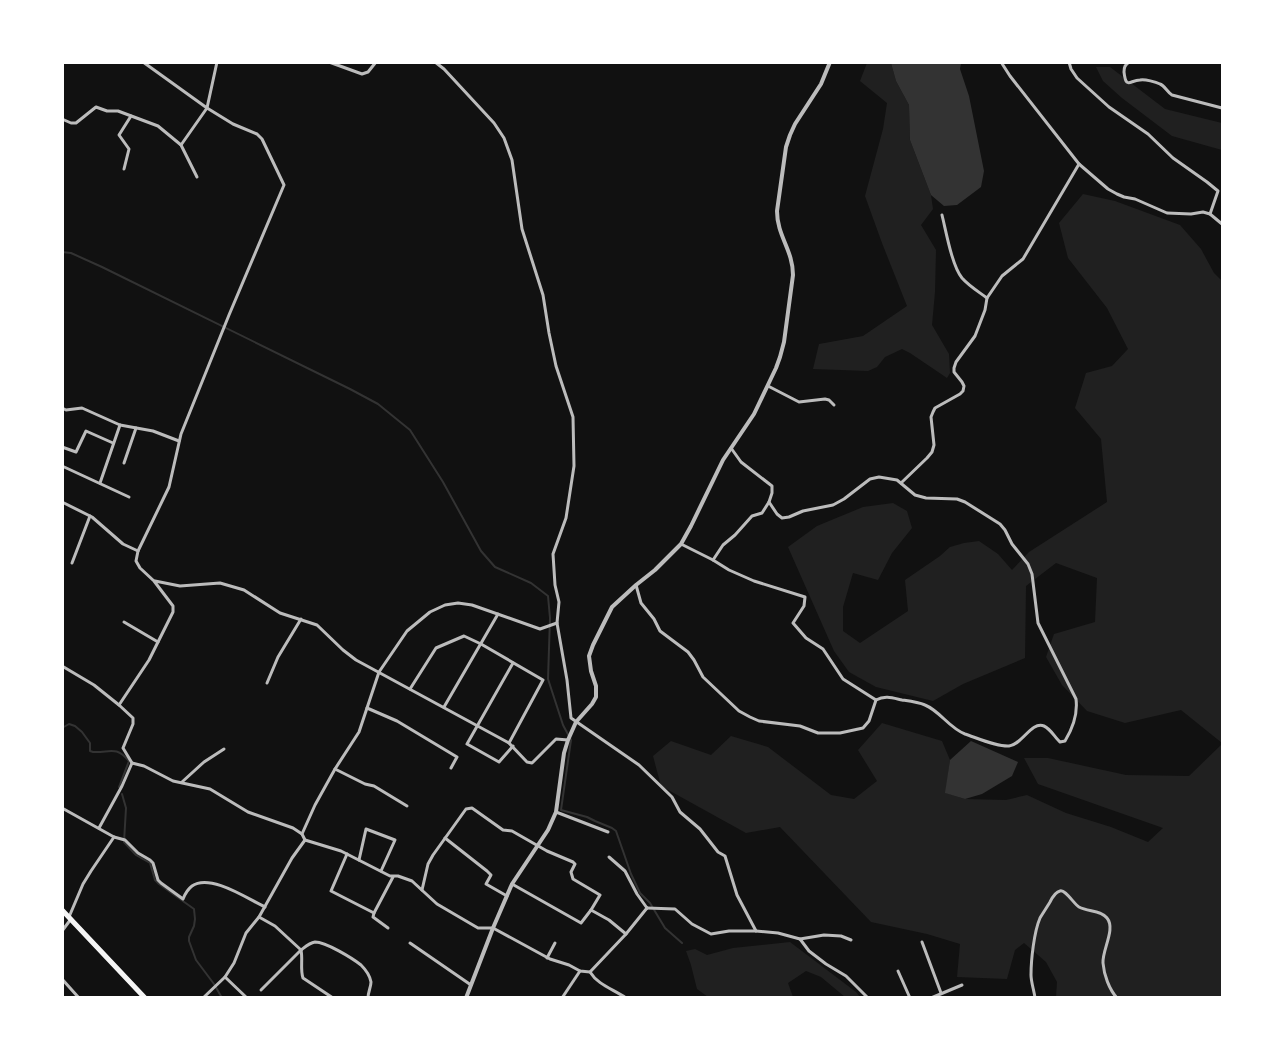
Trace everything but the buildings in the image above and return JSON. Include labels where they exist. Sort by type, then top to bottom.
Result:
[{"type":"highway","points":[[62,910],[145,998]]},
{"type":"street","points":[[120,705],[149,660],[174,612],[174,606],[154,581],[140,568],[136,561],[138,551],[168,487],[179,441],[284,185],[262,139],[256,134],[232,124],[207,108],[144,62]]},
{"type":"street","points":[[181,145],[207,108],[217,62]]},
{"type":"street","points":[[297,62],[309,62]]},
{"type":"street","points":[[329,62],[362,74],[368,72],[376,62]]},
{"type":"street","points":[[435,62],[444,69],[494,123],[504,138],[512,160],[522,229],[543,295],[556,366],[573,417],[574,466],[566,518],[552,554],[555,585],[559,602],[557,623],[567,680],[571,718],[639,765],[672,796],[680,812],[700,829],[718,852],[725,856],[737,895],[756,931]]},
{"type":"street","points":[[466,998],[512,884],[548,830],[556,812],[564,753],[568,740],[576,722],[596,697],[596,686],[589,656],[593,645],[612,607],[663,563],[681,544],[730,447],[754,414],[776,368],[784,342],[793,275],[790,254],[779,229],[776,211],[786,147],[795,124],[821,84],[830,62]]},
{"type":"street","points":[[1000,62],[1079,164],[1108,189],[1167,213],[1191,214],[1203,212],[1210,214],[1222,224]]},
{"type":"street","points":[[1069,62],[1077,78],[1109,107],[1148,134],[1173,158],[1218,191],[1210,214]]},
{"type":"street","points":[[1130,62],[1126,64],[1124,70],[1126,81],[1132,83],[1141,80],[1160,84],[1172,95],[1222,108]]},
{"type":"street","points":[[62,120],[76,123],[96,108],[118,112],[158,126],[181,145],[197,177]]},
{"type":"street","points":[[124,169],[129,150],[120,135],[131,116]]},
{"type":"street","points":[[901,483],[932,452],[934,445],[932,412],[935,408],[963,391],[964,386],[954,372],[954,368],[956,362],[975,336],[985,310],[987,298],[1002,276],[1023,259],[1079,164]]},
{"type":"street","points":[[942,215],[958,274],[987,298]]},
{"type":"street","points":[[768,386],[799,402],[825,399],[834,405]]},
{"type":"street","points":[[62,408],[66,410],[82,408],[120,425],[153,431],[179,441]]},
{"type":"street","points":[[100,482],[120,425]]},
{"type":"street","points":[[124,463],[136,428]]},
{"type":"street","points":[[62,447],[76,452],[86,431],[113,443]]},
{"type":"street","points":[[713,560],[723,545],[736,535],[752,516],[762,513],[772,493],[772,486],[741,462],[730,447]]},
{"type":"street","points":[[62,466],[129,497]]},
{"type":"street","points":[[769,502],[782,518],[789,517],[803,511],[833,505],[870,479],[879,478],[897,480],[916,495],[926,498],[957,499],[965,502],[1000,524],[1012,544],[1028,564],[1032,574],[1038,623],[1076,699],[1077,709],[1073,726],[1065,741],[1060,742],[1043,725],[1035,726],[1020,741],[1011,746],[1000,746],[962,733],[925,705],[891,697],[876,700]]},
{"type":"street","points":[[62,502],[90,516],[123,544],[138,551]]},
{"type":"street","points":[[72,563],[90,516]]},
{"type":"street","points":[[681,544],[754,581],[804,596],[804,606],[793,623],[806,638],[823,649],[843,679],[876,700]]},
{"type":"street","points":[[154,581],[180,586],[220,582],[244,590],[280,613],[317,624],[356,660],[509,743],[527,762],[532,763],[556,739],[568,740]]},
{"type":"street","points":[[636,585],[641,603],[654,619],[660,631],[688,652],[703,677],[740,711],[750,717],[759,721],[800,726],[818,733],[840,733],[863,728],[869,721],[876,700]]},
{"type":"street","points":[[302,834],[315,804],[359,732],[379,672],[407,632],[430,612],[445,605],[458,602],[472,605],[540,629],[557,623]]},
{"type":"street","points":[[444,707],[498,614]]},
{"type":"street","points":[[267,683],[278,657],[301,619]]},
{"type":"street","points":[[124,622],[158,642]]},
{"type":"street","points":[[410,689],[436,648],[464,636],[481,644],[544,680],[509,743]]},
{"type":"street","points":[[513,663],[467,744],[499,762],[513,746]]},
{"type":"street","points":[[62,666],[94,685],[120,705],[133,718],[133,724],[123,748],[132,763],[144,766],[173,781],[210,789],[248,812],[294,828],[302,834],[305,840],[347,854],[390,876],[398,876],[412,881],[438,904],[478,928],[493,928],[548,958],[580,971],[590,972]]},
{"type":"street","points":[[367,708],[397,721],[457,757],[451,768]]},
{"type":"street","points":[[182,783],[204,762],[224,749]]},
{"type":"street","points":[[99,828],[132,763]]},
{"type":"street","points":[[335,769],[365,784],[374,786],[407,806]]},
{"type":"street","points":[[62,808],[114,837],[124,839],[138,853],[153,863],[158,880],[183,899],[188,890],[193,886],[204,883],[223,886],[265,907]]},
{"type":"street","points":[[422,890],[428,864],[466,809],[472,808],[503,830],[512,831],[537,846],[573,862],[575,864],[571,872],[573,879],[600,895],[582,922],[512,884]]},
{"type":"street","points":[[556,812],[608,832]]},
{"type":"street","points":[[359,860],[366,829],[395,840],[381,871]]},
{"type":"street","points":[[62,931],[70,918],[83,884],[114,837]]},
{"type":"street","points":[[446,838],[491,874],[486,884],[507,896]]},
{"type":"street","points":[[203,998],[224,977],[234,962],[246,933],[259,917],[292,858],[305,840]]},
{"type":"street","points":[[347,854],[331,891],[374,913]]},
{"type":"street","points":[[609,857],[625,871],[647,908]]},
{"type":"street","points":[[388,928],[373,917],[393,876]]},
{"type":"street","points":[[1035,998],[1031,977],[1035,939],[1040,919],[1054,895],[1062,890],[1077,906],[1102,914],[1107,918],[1110,928],[1103,962],[1112,992],[1117,998]]},
{"type":"street","points":[[647,908],[675,908],[692,924],[711,934],[730,930],[756,931],[778,933],[800,939],[824,935],[841,936],[851,940]]},
{"type":"street","points":[[590,972],[626,934],[647,908]]},
{"type":"street","points":[[591,910],[609,920],[626,934]]},
{"type":"street","points":[[259,917],[274,926],[301,950],[302,974],[304,978],[333,998]]},
{"type":"street","points":[[800,939],[809,951],[846,976],[868,998]]},
{"type":"street","points":[[261,990],[301,950],[314,942],[339,951],[362,966],[371,982],[368,998]]},
{"type":"street","points":[[922,942],[941,993]]},
{"type":"street","points":[[410,943],[471,985]]},
{"type":"street","points":[[548,958],[555,943]]},
{"type":"street","points":[[562,998],[580,971]]},
{"type":"street","points":[[898,971],[910,998]]},
{"type":"street","points":[[590,972],[602,984],[626,998]]},
{"type":"street","points":[[224,977],[247,998]]},
{"type":"street","points":[[62,979],[79,998]]},
{"type":"street","points":[[931,998],[962,985]]},
{"type":"shaded area","points":[[867,63],[891,63],[896,81],[909,105],[910,140],[931,195],[933,209],[921,225],[936,250],[932,325],[949,354],[950,373],[947,378],[902,349],[885,357],[877,367],[868,371],[813,369],[819,344],[863,336],[907,306],[865,196],[883,129],[887,103],[860,81]]},
{"type":"shaded area","points":[[891,63],[961,63],[960,69],[969,96],[984,171],[981,187],[957,205],[944,206],[931,195],[910,140],[909,105],[896,81]]},
{"type":"shaded area","points":[[1096,67],[1110,67],[1165,109],[1222,123],[1222,150],[1172,136],[1103,81]]},
{"type":"shaded area","points":[[1083,194],[1115,201],[1180,225],[1201,249],[1214,273],[1222,281],[1222,743],[1181,710],[1125,723],[1087,711],[1062,685],[1046,657],[1054,634],[1095,622],[1097,578],[1056,563],[1026,586],[1025,658],[963,684],[933,701],[876,687],[849,672],[834,651],[788,547],[817,526],[863,507],[893,503],[907,511],[912,528],[892,553],[878,580],[853,573],[843,607],[843,631],[860,643],[908,611],[905,580],[950,547],[979,541],[998,554],[1012,570],[1029,552],[1107,502],[1101,439],[1075,408],[1086,373],[1112,366],[1128,349],[1107,308],[1068,258],[1059,223]]},
{"type":"shaded area","points":[[882,723],[942,741],[950,760],[946,793],[965,799],[1006,800],[1027,795],[1066,813],[1111,827],[1148,842],[1163,828],[1038,784],[1024,758],[1048,758],[1126,775],[1189,776],[1222,744],[1222,997],[1056,997],[1057,982],[1046,962],[1024,943],[1015,950],[1007,979],[957,977],[960,944],[927,934],[871,922],[780,827],[746,833],[661,786],[653,756],[671,741],[711,755],[731,736],[768,747],[831,795],[854,799],[877,781],[858,750]]},
{"type":"shaded area","points":[[971,741],[1018,762],[1012,776],[982,794],[965,799],[945,793],[950,760]]},
{"type":"shaded area","points":[[790,942],[860,997],[845,997],[821,977],[806,971],[788,983],[793,997],[708,997],[697,989],[686,951],[695,949],[707,955],[733,948]]},
{"type":"waterway","points":[[62,252],[71,253],[102,267],[350,389],[378,404],[410,430],[443,482],[481,551],[495,567],[531,583],[548,596],[550,618],[548,679],[563,725],[571,740],[561,810],[587,817],[616,831],[631,874],[640,893],[650,903],[665,928],[682,943]]},
{"type":"waterway","points":[[62,728],[69,724],[75,726],[90,743],[90,751],[116,751],[129,761],[119,787]]},
{"type":"waterway","points":[[122,794],[126,808],[124,842],[136,855],[150,863],[155,880],[159,884],[194,909],[194,926],[189,941],[196,960],[222,998]]}]
